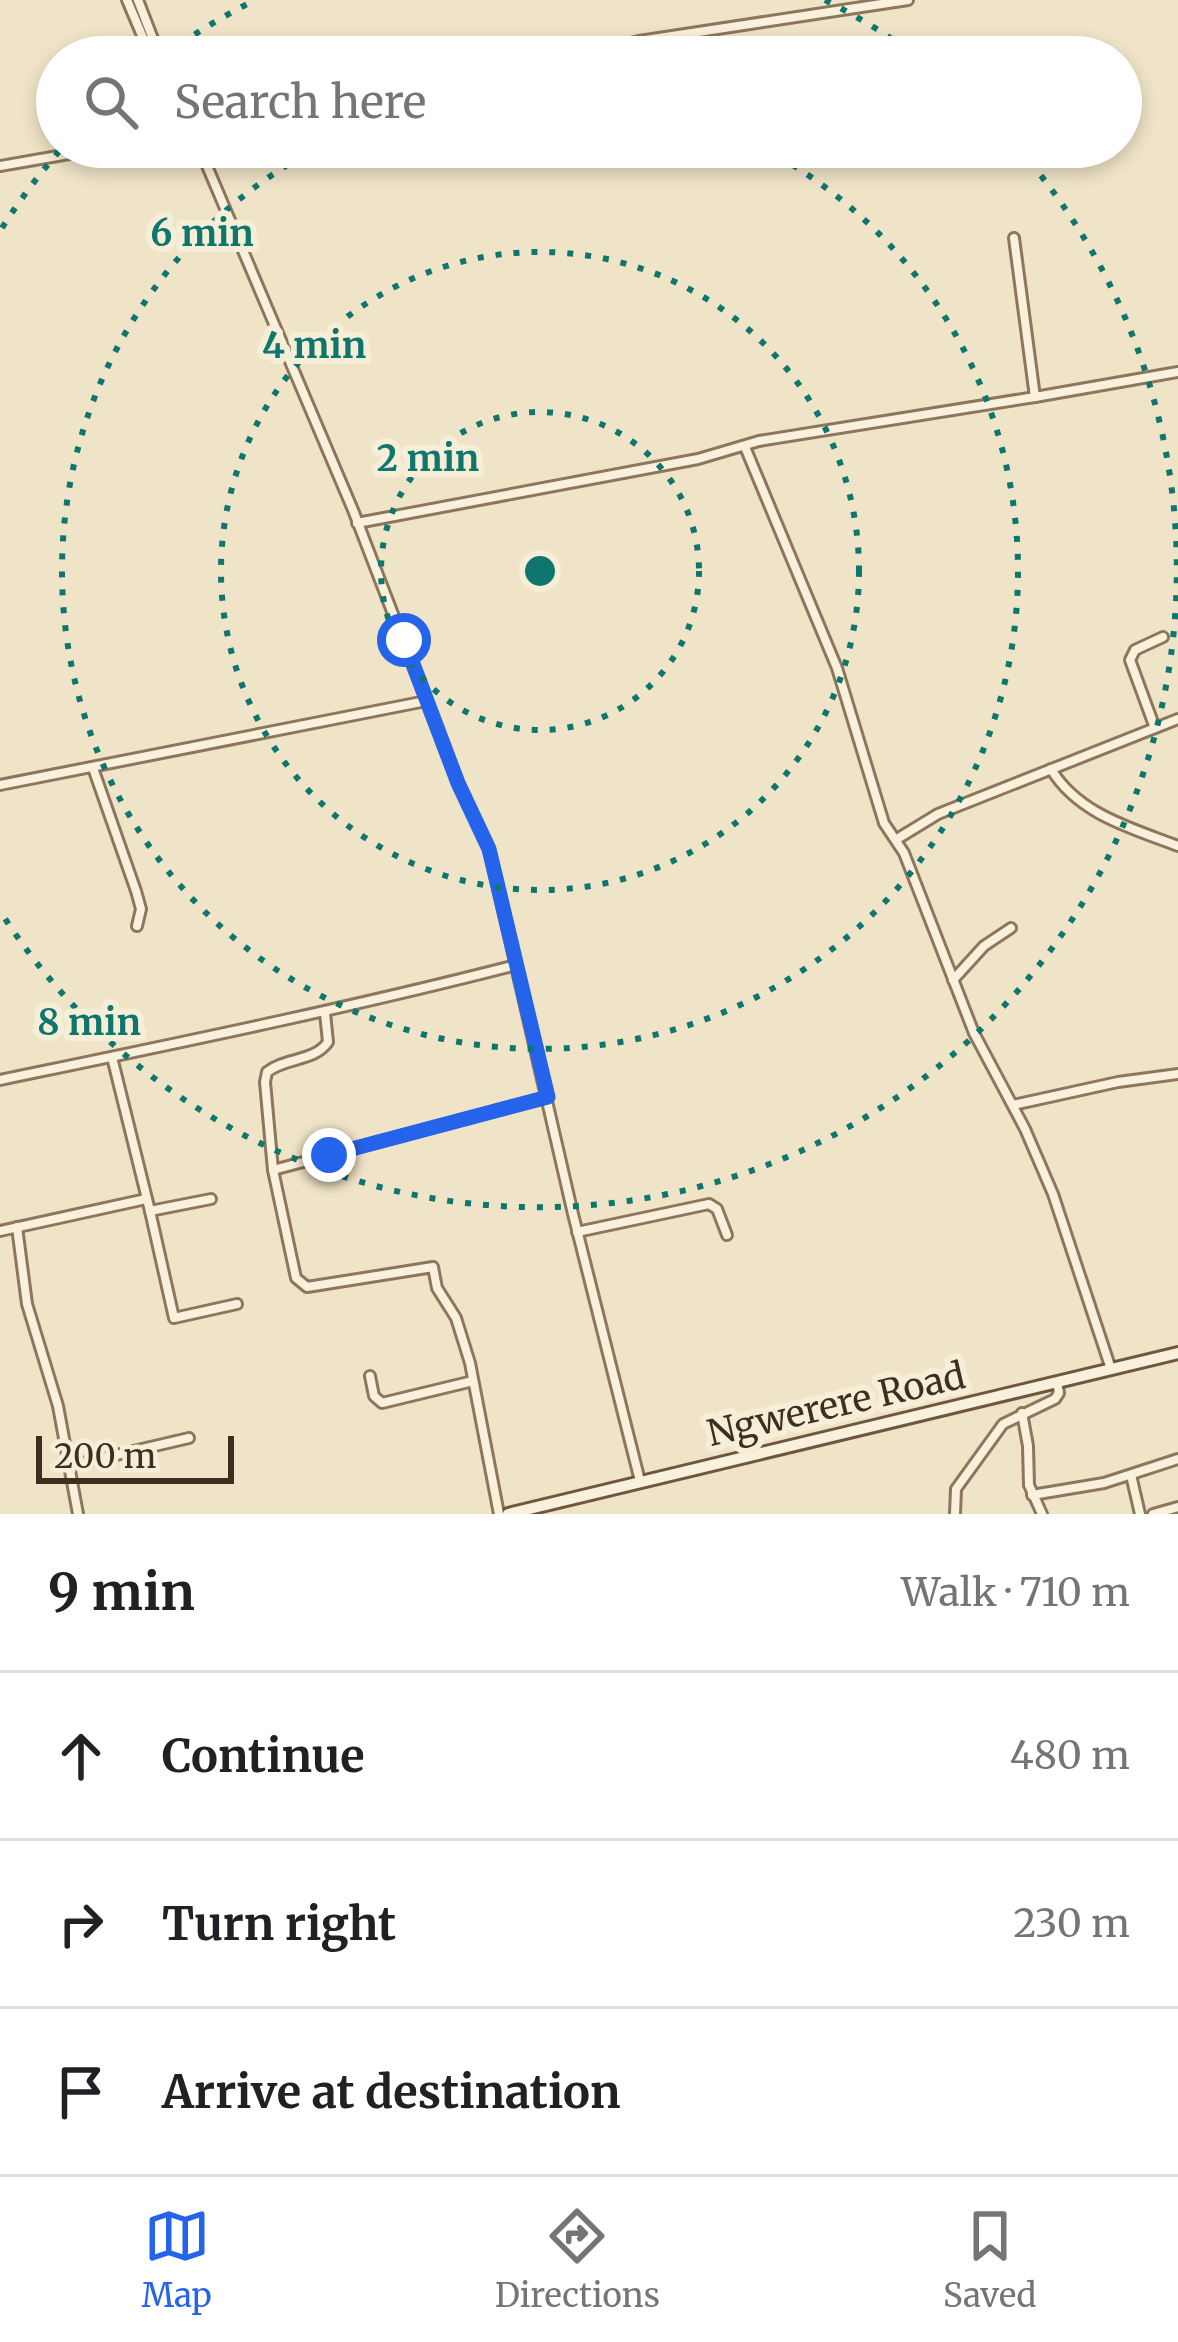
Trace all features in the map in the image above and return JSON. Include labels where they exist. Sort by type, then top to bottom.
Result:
[{"type":"main road","name":"Ngwerere Road","points":[[503,1514],[1178,1353]]},
{"type":"street","points":[[127,0],[145,36]]},
{"type":"street","points":[[138,0],[149,36]]},
{"type":"street","points":[[672,36],[908,0]]},
{"type":"street","points":[[0,166],[36,160]]},
{"type":"street","points":[[208,168],[489,849],[640,1481]]},
{"type":"street","points":[[1014,238],[1035,397]]},
{"type":"street","points":[[357,523],[793,435],[1178,372]]},
{"type":"street","points":[[745,447],[837,668],[884,823],[897,839],[984,1054],[1053,1194],[1111,1369]]},
{"type":"street","points":[[1155,728],[1130,660],[1135,650],[1163,637]]},
{"type":"street","points":[[0,785],[426,700]]},
{"type":"street","points":[[897,839],[938,814],[1178,719]]},
{"type":"street","points":[[93,768],[136,891],[141,910],[137,926]]},
{"type":"street","points":[[1051,769],[1064,788],[1100,815],[1178,846]]},
{"type":"street","points":[[953,980],[984,946],[1011,928]]},
{"type":"street","points":[[0,1080],[325,1012],[516,965]]},
{"type":"street","points":[[325,1012],[328,1042],[322,1050],[267,1072],[273,1170],[289,1253],[303,1286],[433,1267],[437,1288],[463,1335],[503,1514]]},
{"type":"street","points":[[112,1057],[174,1318],[237,1304]]},
{"type":"street","points":[[1013,1105],[1103,1084],[1178,1074]]},
{"type":"street","points":[[273,1170],[548,1097]]},
{"type":"street","points":[[0,1231],[146,1199]]},
{"type":"street","points":[[150,1211],[211,1199]]},
{"type":"street","points":[[577,1232],[709,1204],[717,1209],[727,1235]]},
{"type":"street","points":[[17,1228],[27,1304],[58,1406],[78,1514]]},
{"type":"street","points":[[370,1376],[374,1396],[382,1403],[474,1380]]},
{"type":"street","points":[[955,1514],[953,1502],[961,1480],[1003,1424],[1055,1399],[1057,1382]]},
{"type":"street","points":[[1022,1413],[1032,1495],[1042,1514]]},
{"type":"street","points":[[69,1466],[189,1438]]},
{"type":"street","points":[[1032,1495],[1094,1485],[1178,1459]]},
{"type":"street","points":[[1131,1474],[1140,1514]]},
{"type":"street","points":[[1153,1514],[1178,1507]]},
{"type":"route","points":[[329,1155],[548,1097],[489,849],[458,783],[404,640]]}]
